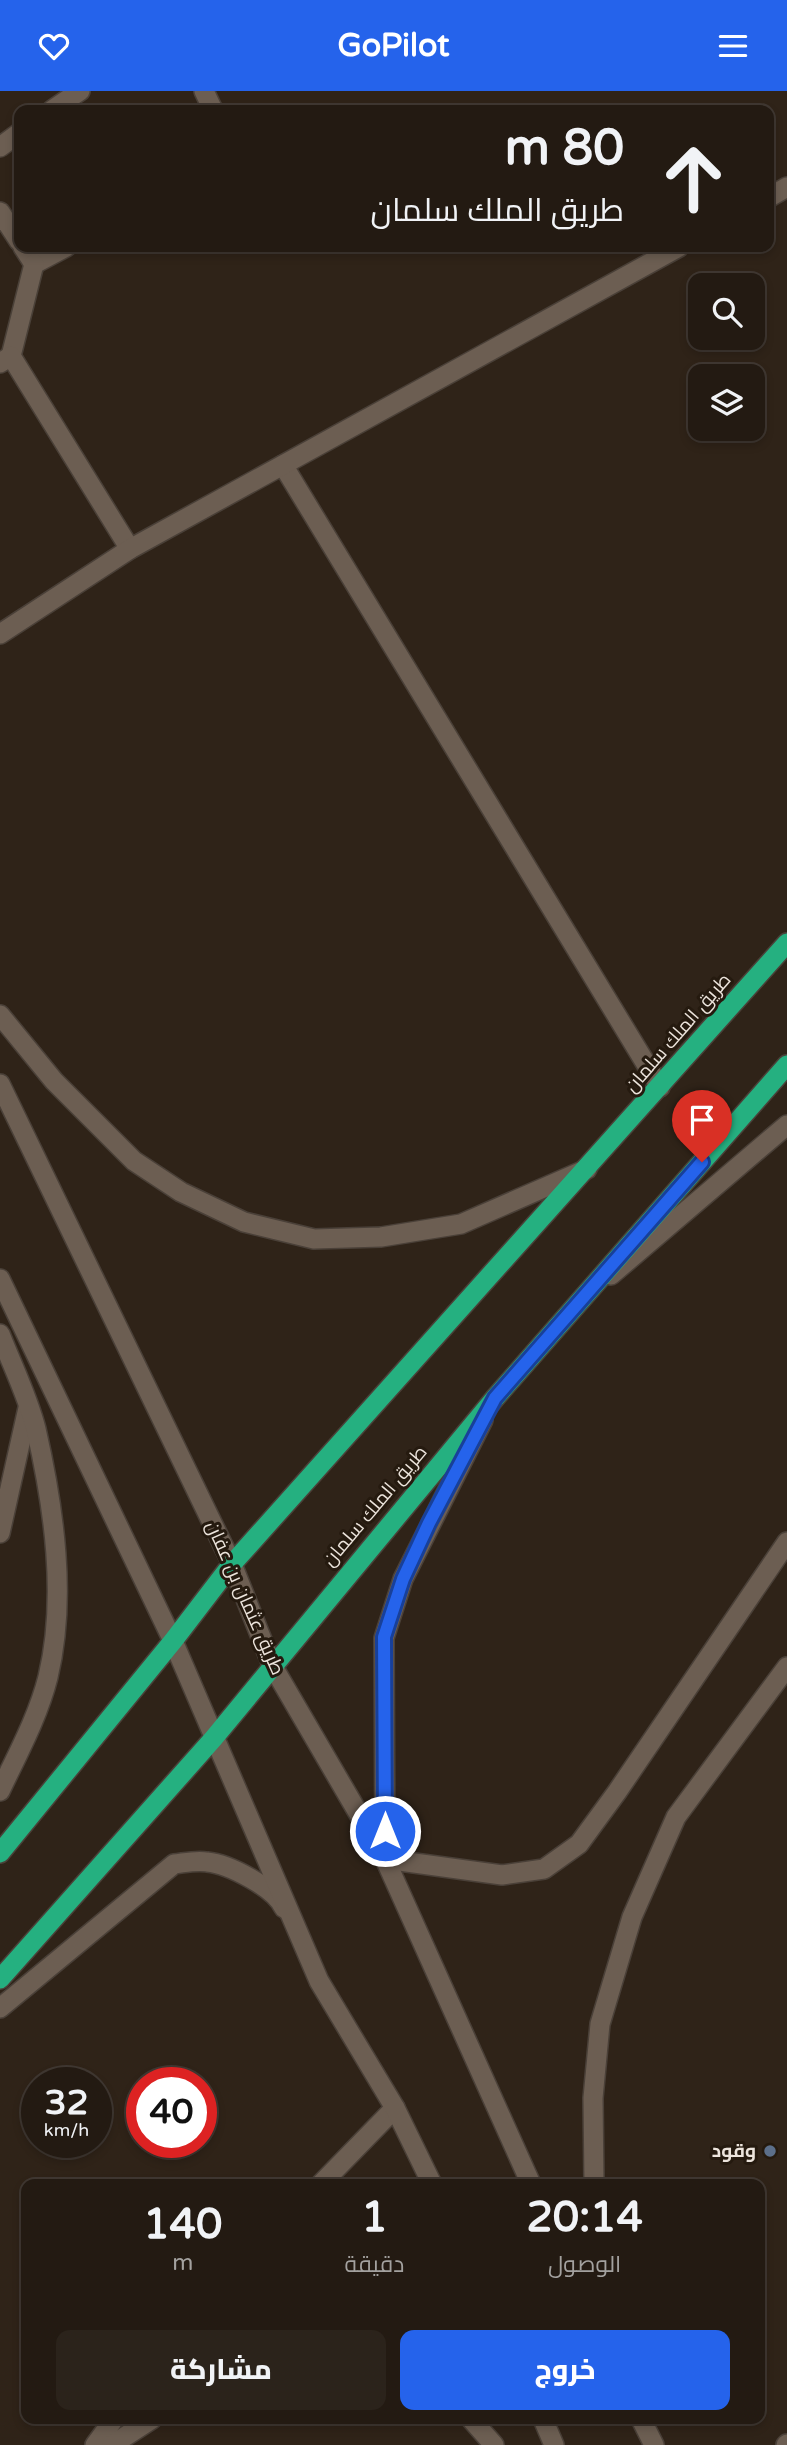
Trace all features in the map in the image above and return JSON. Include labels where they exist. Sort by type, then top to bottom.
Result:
[{"type":"highway","name":"طريق الملك سلمان","points":[[0,1853],[173,1641],[232,1564],[588,1169],[787,943]]},
{"type":"highway","name":"طريق الملك سلمان","points":[[0,1979],[214,1739],[272,1665],[495,1398],[787,1065]]},
{"type":"street","points":[[59,105],[80,91]]},
{"type":"street","points":[[0,212],[14,233]]},
{"type":"street","points":[[26,252],[34,264]]},
{"type":"street","points":[[57,252],[34,264],[5,359],[130,549]]},
{"type":"street","points":[[0,634],[130,549],[670,252]]},
{"type":"street","points":[[283,465],[660,1087]]},
{"type":"street","points":[[0,1015],[54,1081],[134,1161],[181,1192],[244,1222],[314,1240],[381,1237],[461,1224],[588,1169]]},
{"type":"street","name":"طريق عثمان بن عفان","points":[[0,1084],[232,1564],[272,1665],[385,1859],[529,2179]]},
{"type":"street","points":[[583,1298],[787,1125]]},
{"type":"street","points":[[0,1279],[173,1641],[319,1980]]},
{"type":"street","points":[[0,1334],[35,1427],[51,1518],[58,1604],[48,1678],[24,1740],[0,1791]]},
{"type":"street","points":[[495,1398],[403,1579],[384,1637],[385,1859],[502,1875],[544,1869],[579,1844],[617,1793],[787,1542]]},
{"type":"street","points":[[0,1533],[28,1408]]},
{"type":"street","points":[[594,2179],[593,2098],[600,2024],[632,1917],[676,1817],[787,1667]]},
{"type":"street","points":[[0,2008],[174,1864],[208,1861],[248,1877],[279,1896],[319,1980],[395,2108],[430,2179]]},
{"type":"street","points":[[326,2179],[395,2108]]},
{"type":"street","points":[[95,2445],[110,2424]]},
{"type":"street","points":[[112,2445],[144,2424]]},
{"type":"street","points":[[475,2424],[494,2445]]},
{"type":"street","points":[[545,2424],[554,2445]]},
{"type":"street","points":[[644,2424],[654,2445]]},
{"type":"place","name":"وقود","points":[[770,2151]]},
{"type":"route","points":[[385,1831],[384,1637],[403,1579],[429,1523],[495,1398],[702,1162]]}]
